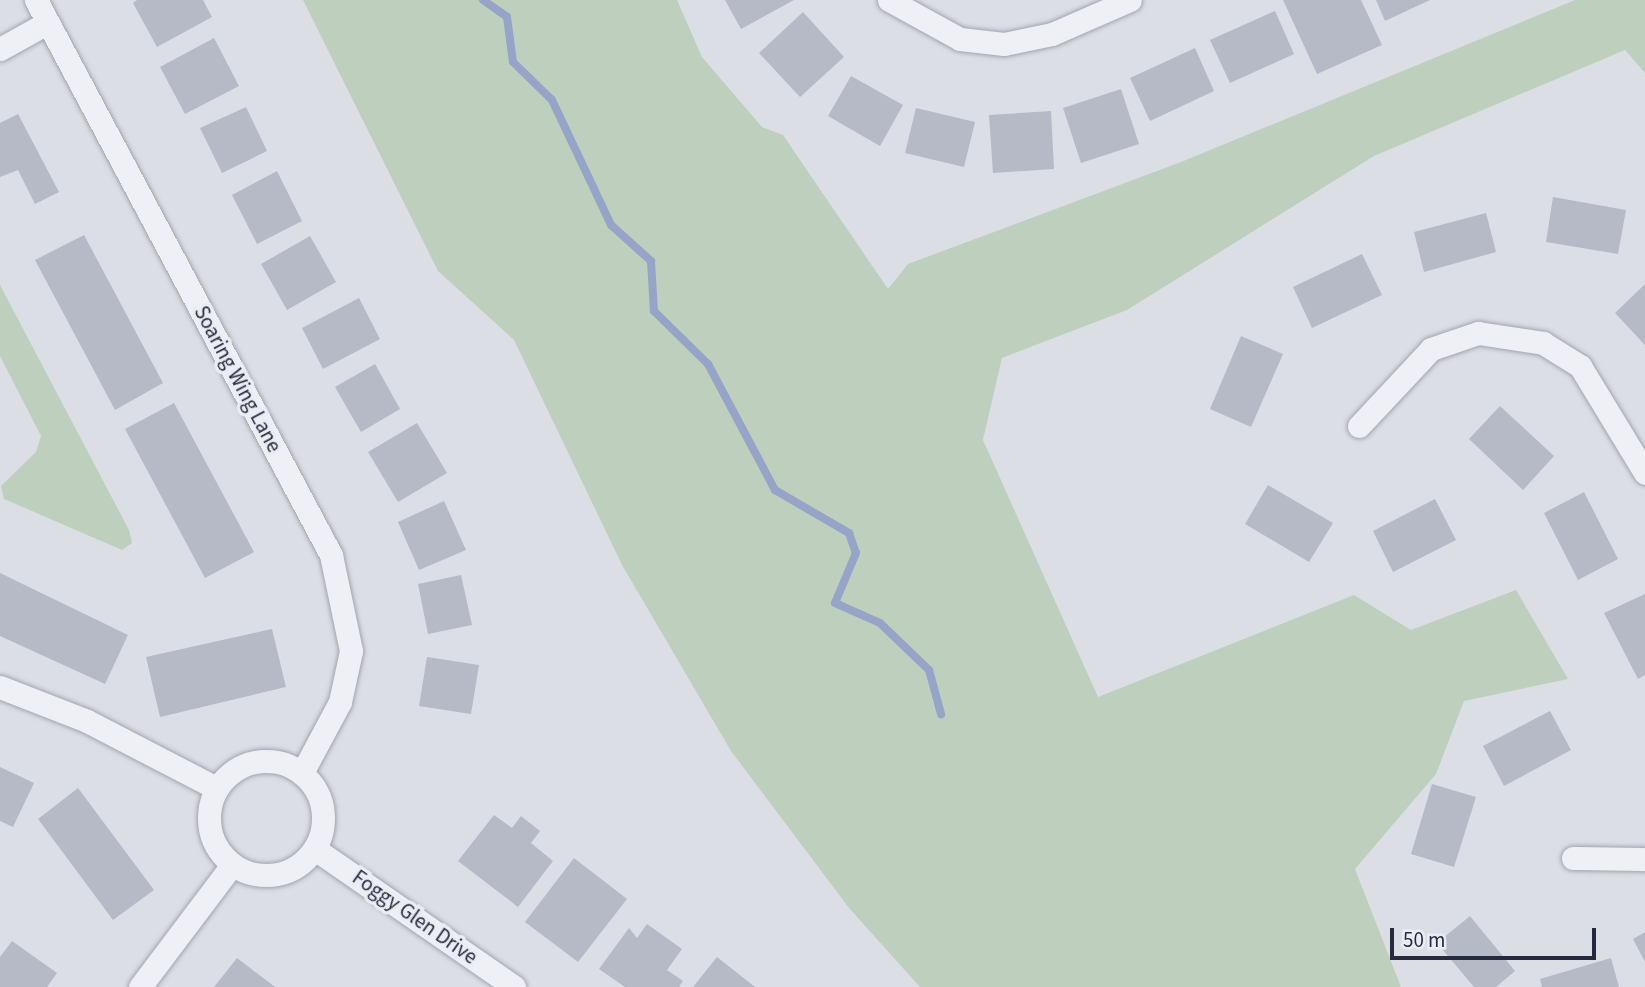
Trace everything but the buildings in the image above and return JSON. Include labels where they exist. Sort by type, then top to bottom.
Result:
[{"type":"street","name":"Soaring Wing Lane","points":[[36,0],[45,24],[331,555],[351,651],[340,702],[302,773]]},
{"type":"street","points":[[889,0],[960,39],[1004,44],[1052,34],[1130,0]]},
{"type":"street","points":[[0,49],[45,24]]},
{"type":"street","points":[[1359,426],[1431,349],[1478,333],[1543,343],[1580,366],[1645,473]]},
{"type":"street","points":[[0,687],[87,722],[216,788]]},
{"type":"street","points":[[284,763],[302,773],[313,785],[324,817],[314,849],[285,873],[248,873],[232,865],[219,853],[208,821],[216,788],[246,764],[284,763]]},
{"type":"street","name":"Foggy Glen Drive","points":[[314,849],[514,987]]},
{"type":"street","points":[[1573,858],[1645,859]]},
{"type":"street","points":[[140,987],[232,865]]},
{"type":"green space","points":[[303,0],[677,0],[702,57],[762,127],[783,135],[888,289],[908,264],[1181,162],[1575,0],[1645,0],[1645,73],[1625,50],[1374,156],[1127,310],[1002,358],[983,440],[1098,697],[1354,595],[1411,630],[1516,590],[1568,679],[1464,701],[1436,774],[1355,869],[1401,987],[920,987],[849,908],[731,751],[622,565],[514,340],[438,271]]},
{"type":"green space","points":[[0,285],[129,530],[132,543],[122,550],[4,499],[1,486],[36,452],[41,436],[0,356]]},
{"type":"waterway","points":[[483,0],[507,17],[513,62],[552,100],[611,225],[651,261],[654,311],[708,364],[775,490],[849,533],[856,553],[835,603],[880,623],[929,670],[941,714]]}]
